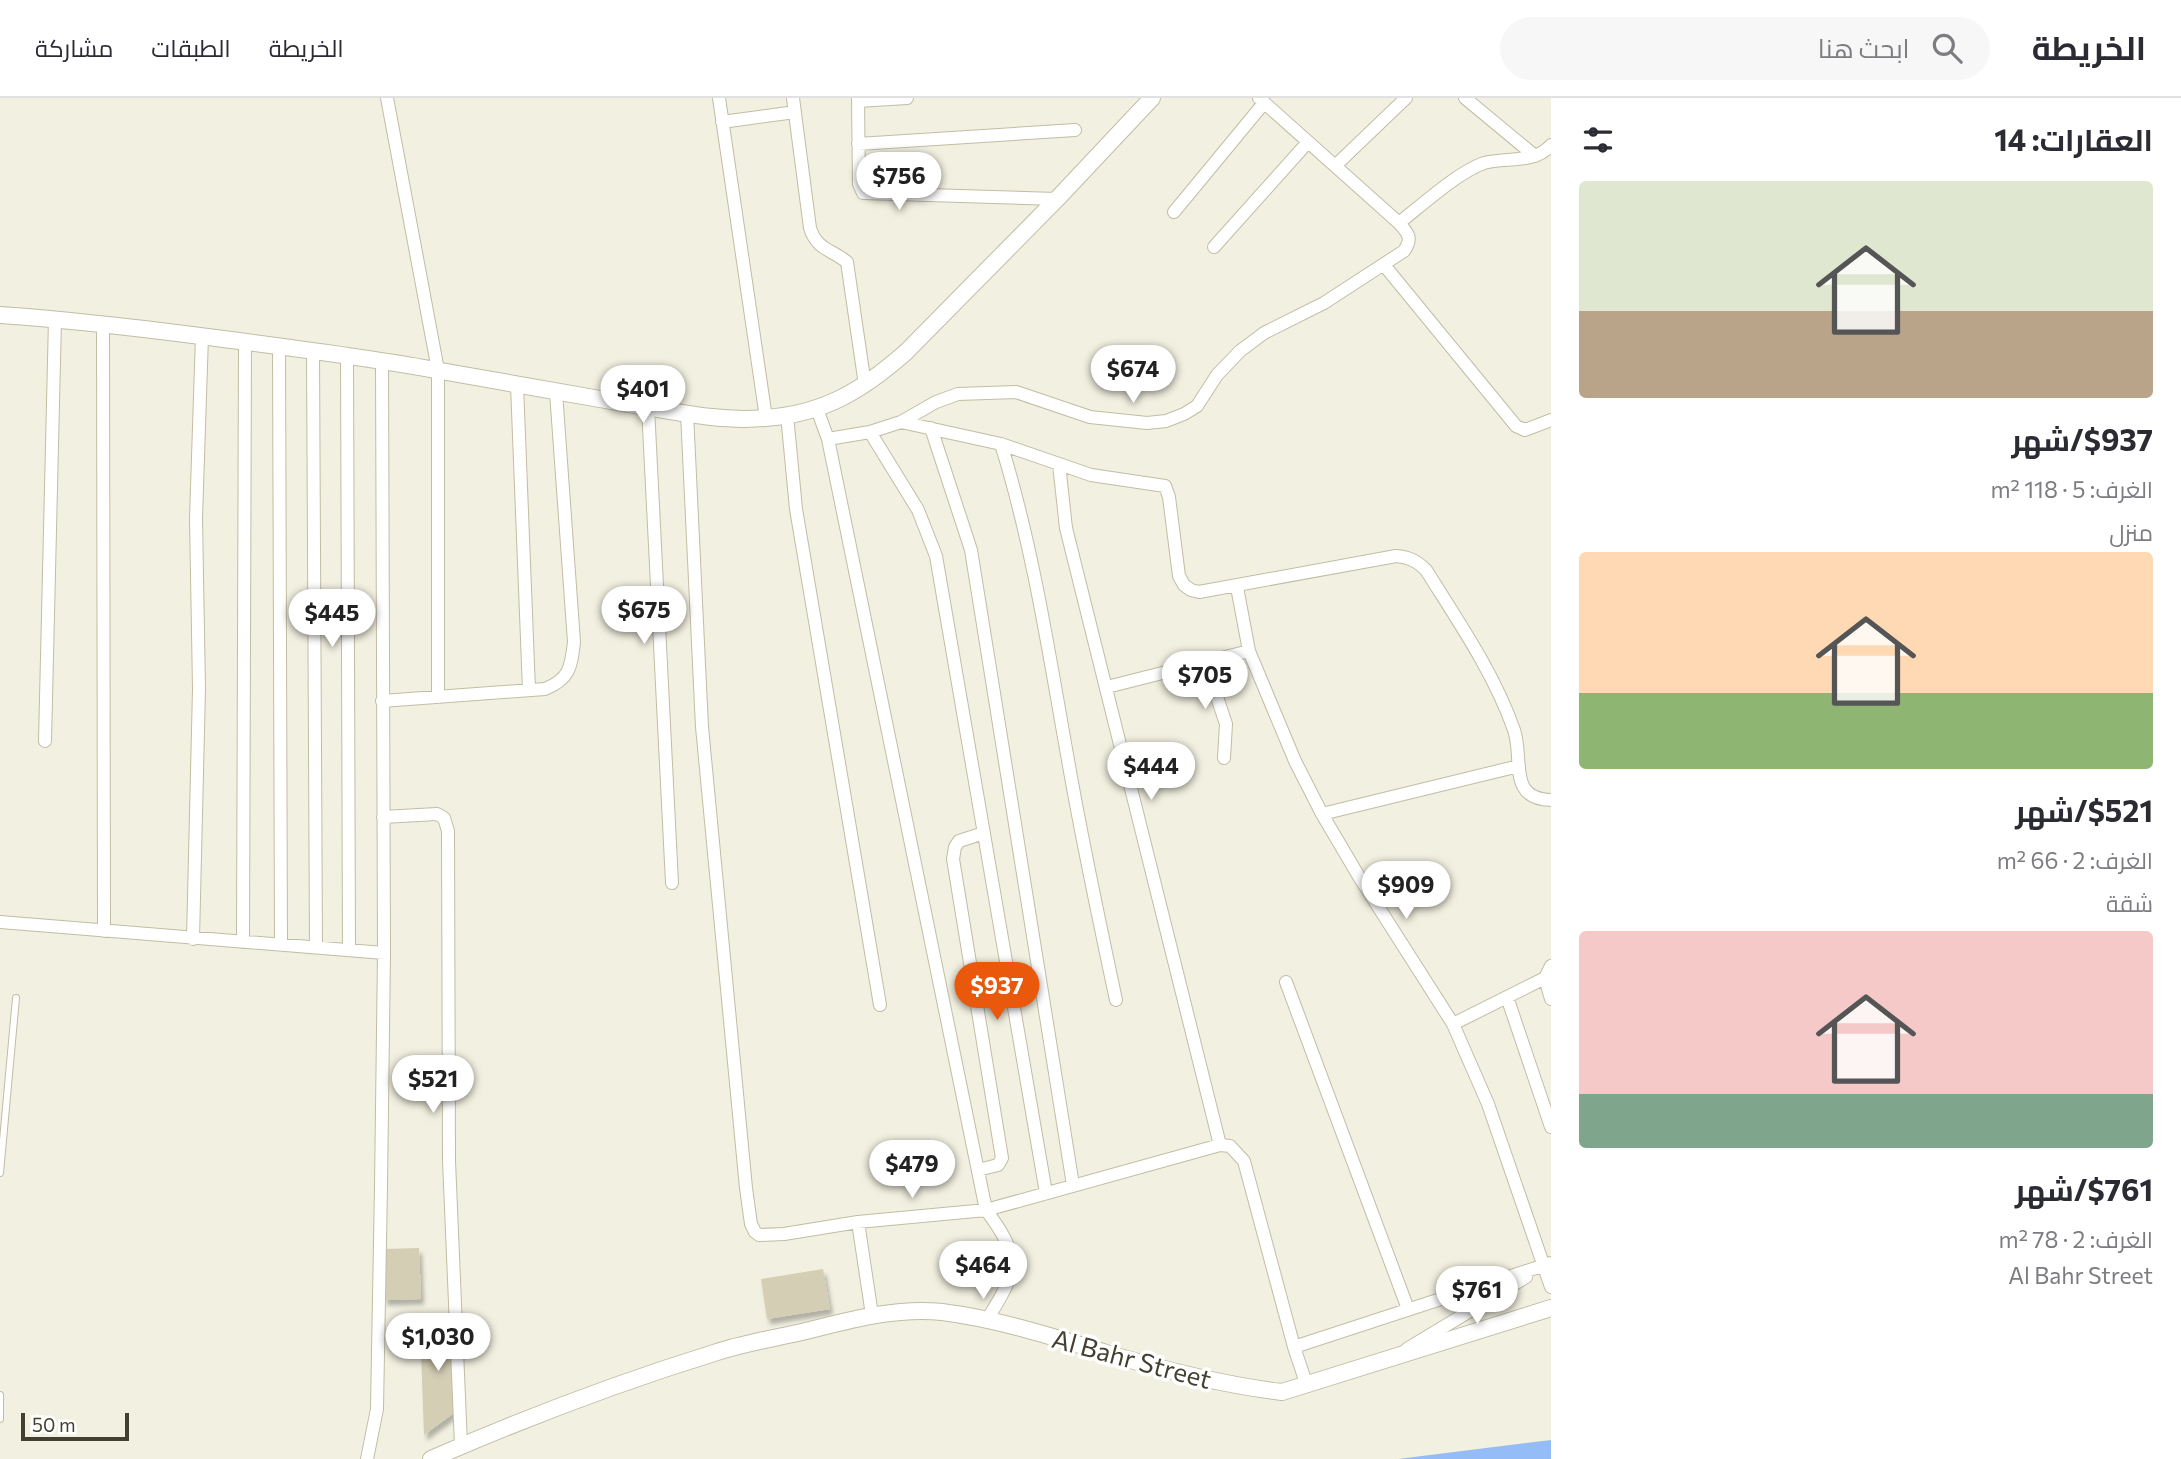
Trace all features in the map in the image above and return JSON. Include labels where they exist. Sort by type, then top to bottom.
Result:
[{"type":"street","points":[[387,98],[438,370],[438,697]]},
{"type":"street","points":[[719,98],[765,418]]},
{"type":"street","points":[[793,98],[810,228],[814,239],[820,245],[847,262],[865,385]]},
{"type":"street","points":[[907,98],[858,99],[860,190],[868,195],[1057,199]]},
{"type":"street","points":[[0,314],[55,318],[279,346],[687,413],[734,418],[787,415],[817,409],[865,385],[905,352],[1057,199],[1152,98]]},
{"type":"street","points":[[1335,166],[1406,98]]},
{"type":"street","points":[[1465,98],[1535,156]]},
{"type":"street","points":[[828,439],[870,432],[901,422],[936,402],[958,394],[1016,392],[1090,417],[1147,423],[1166,421],[1197,406],[1217,375],[1240,351],[1264,333],[1324,303],[1404,251],[1409,243],[1409,235],[1399,223],[1261,100],[1174,212]]},
{"type":"street","points":[[722,122],[795,112]]},
{"type":"street","points":[[858,144],[1075,130]]},
{"type":"street","points":[[1214,247],[1308,142]]},
{"type":"street","points":[[1399,223],[1469,170],[1485,163],[1535,156],[1551,145]]},
{"type":"street","points":[[1384,265],[1516,426],[1525,430],[1551,420]]},
{"type":"street","points":[[45,741],[55,318]]},
{"type":"street","points":[[103,324],[104,930]]},
{"type":"street","points":[[193,939],[199,689],[196,518],[202,336]]},
{"type":"street","points":[[243,942],[245,342]]},
{"type":"street","points":[[279,346],[281,944]]},
{"type":"street","points":[[313,351],[316,947]]},
{"type":"street","points":[[347,356],[349,950]]},
{"type":"street","points":[[367,1459],[378,1398],[384,953],[382,361]]},
{"type":"street","points":[[517,385],[529,690]]},
{"type":"street","points":[[382,701],[545,689],[559,684],[567,675],[574,642],[556,392]]},
{"type":"street","points":[[648,407],[672,883]]},
{"type":"street","points":[[817,409],[828,439],[986,1209],[1010,1248],[1012,1264],[1004,1292],[986,1321]]},
{"type":"street","points":[[687,413],[702,727],[751,1224],[758,1235],[986,1209],[1220,1144],[1230,1146],[1244,1161],[1294,1347],[1307,1385]]},
{"type":"street","points":[[787,415],[796,509],[880,1005]]},
{"type":"street","points":[[901,422],[1001,444],[1091,475],[1165,486],[1169,497],[1179,576],[1191,590],[1199,592],[1237,587],[1396,556],[1419,563],[1426,570],[1491,678],[1515,734],[1521,785],[1538,798],[1551,800]]},
{"type":"street","points":[[931,428],[971,550],[1073,1185]]},
{"type":"street","points":[[870,432],[918,510],[936,556],[1046,1193]]},
{"type":"street","points":[[1001,444],[1015,488],[1029,551],[1082,838],[1116,1000]]},
{"type":"street","points":[[1059,464],[1066,528],[1220,1144]]},
{"type":"street","points":[[1237,587],[1249,650],[1295,761],[1322,814],[1453,1024],[1488,1104],[1548,1264],[1551,1287]]},
{"type":"street","points":[[1107,687],[1249,650]]},
{"type":"street","points":[[1205,662],[1226,724],[1224,758]]},
{"type":"street","points":[[1322,814],[1519,766]]},
{"type":"street","points":[[383,817],[438,814],[444,818],[448,831],[449,1161],[461,1445]]},
{"type":"street","points":[[978,1170],[998,1165],[1002,1158],[953,852],[959,841],[984,833]]},
{"type":"street","points":[[0,922],[384,953]]},
{"type":"street","points":[[1453,1024],[1545,978],[1551,966]]},
{"type":"street","points":[[1545,978],[1551,999]]},
{"type":"street","points":[[1286,982],[1408,1309]]},
{"type":"street","points":[[1507,997],[1551,1127]]},
{"type":"street","points":[[858,1222],[872,1315]]},
{"type":"street","points":[[1294,1347],[1548,1264]]},
{"type":"street","points":[[1393,1357],[1548,1264]]},
{"type":"street","name":"Al Bahr Street","points":[[431,1459],[516,1422],[716,1352],[872,1315],[908,1311],[938,1312],[986,1321],[1180,1373],[1282,1392],[1551,1308]]},
{"type":"lane","points":[[0,1173],[16,998]]},
{"type":"lane","points":[[0,1395],[0,1419]]},
{"type":"water","points":[[1551,1440],[1551,1459],[1398,1459]]},
{"type":"building","points":[[419,1248],[421,1299],[384,1300],[383,1249]]},
{"type":"building","points":[[823,1269],[830,1309],[767,1319],[761,1279]]},
{"type":"building","points":[[420,1321],[453,1321],[458,1410],[424,1435]]}]
